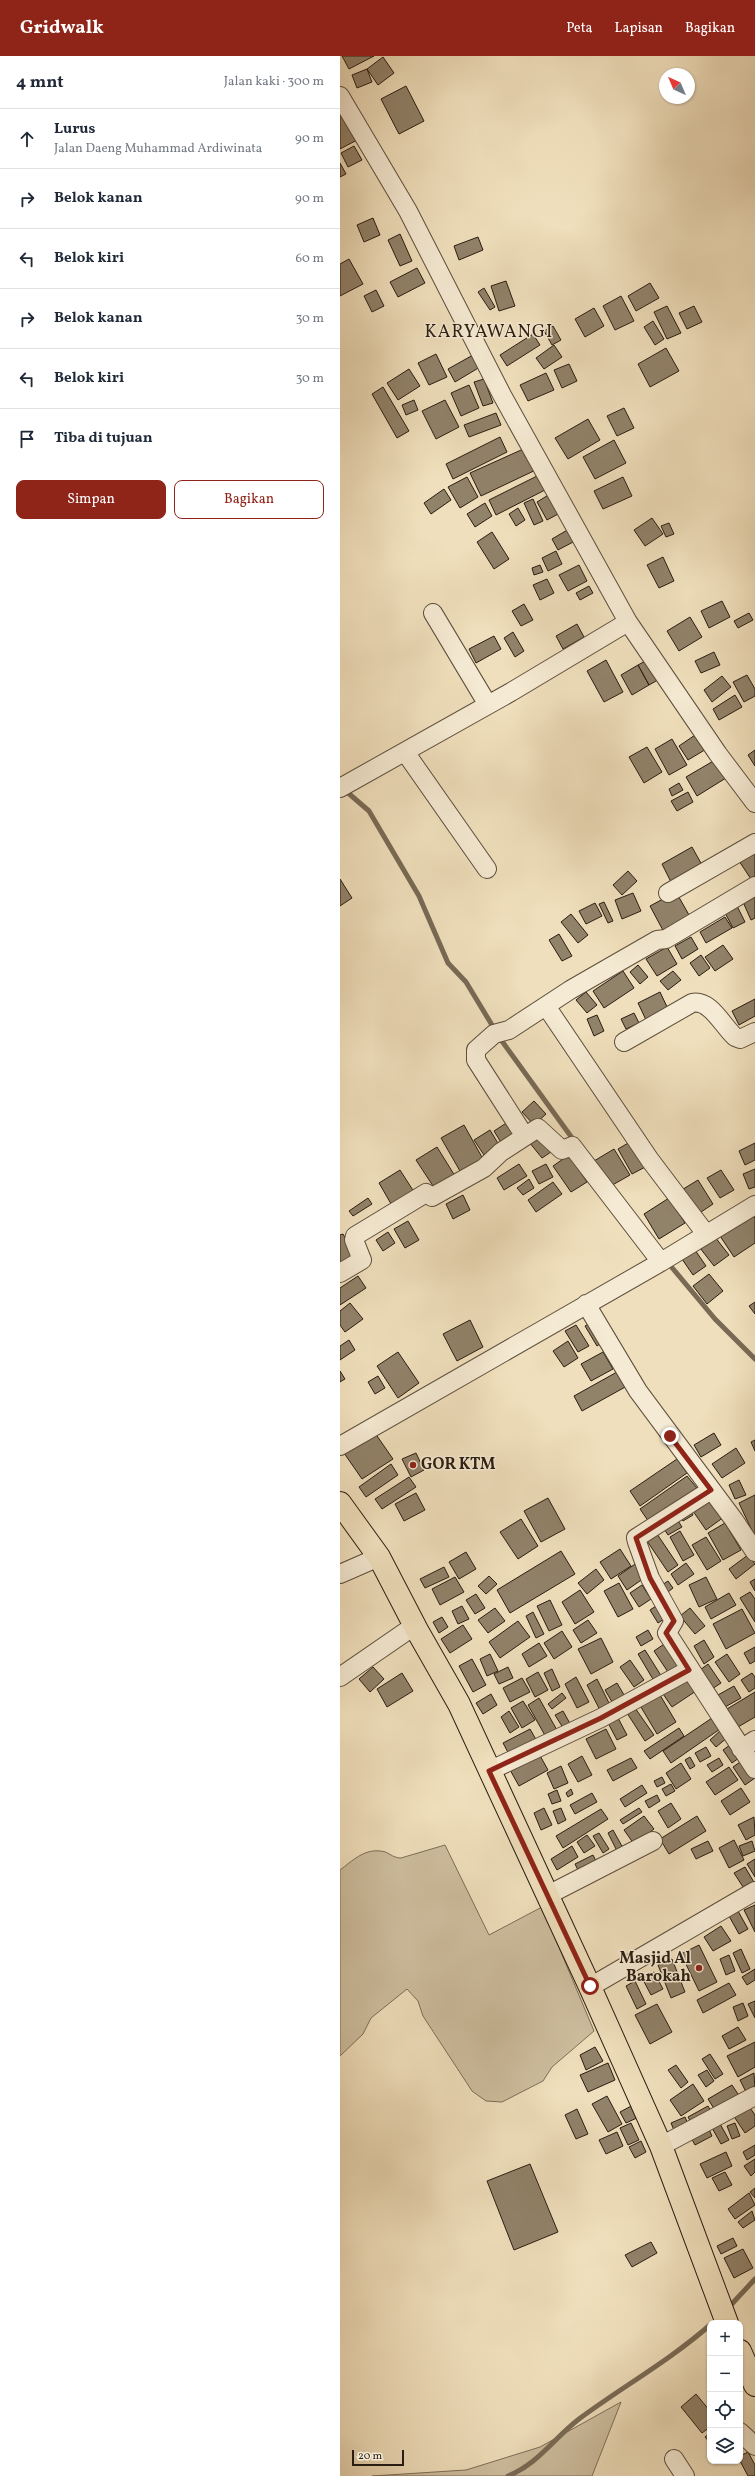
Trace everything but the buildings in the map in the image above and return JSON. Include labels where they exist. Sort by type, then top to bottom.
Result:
[{"type":"main road","points":[[340,1503],[379,1557],[414,1626],[459,1704],[590,1986],[660,2146],[727,2320]]},
{"type":"main road","points":[[742,2356],[755,2386]]},
{"type":"street","points":[[340,96],[408,210],[502,396],[628,622],[718,754],[755,803]]},
{"type":"street","points":[[433,613],[488,705]]},
{"type":"street","points":[[340,788],[488,705],[628,622]]},
{"type":"street","points":[[405,752],[487,869]]},
{"type":"street","points":[[668,893],[755,843]]},
{"type":"street","points":[[524,1136],[476,1060],[476,1050],[494,1034],[509,1030],[570,990],[657,940],[666,939],[755,886]]},
{"type":"street","points":[[624,1042],[692,1003],[698,1002],[707,1006],[735,1037],[740,1039],[755,1032]]},
{"type":"street","points":[[546,1006],[650,1160],[706,1234]]},
{"type":"street","points":[[340,1273],[362,1260],[354,1240],[355,1236],[426,1193],[432,1197],[484,1168],[524,1136],[538,1128],[562,1150],[572,1146],[661,1262]]},
{"type":"street","points":[[340,1446],[661,1262],[755,1205]]},
{"type":"street","points":[[586,1304],[638,1391],[755,1552]]},
{"type":"street","points":[[711,1490],[636,1538],[650,1578],[674,1621],[666,1633],[689,1670],[748,1745],[755,1769]]},
{"type":"street","points":[[340,1574],[379,1557]]},
{"type":"street","points":[[340,1676],[414,1626]]},
{"type":"street","points":[[489,1771],[601,1718],[689,1670]]},
{"type":"street","points":[[548,1895],[653,1841]]},
{"type":"street","points":[[590,1986],[755,1891]]},
{"type":"street","points":[[660,2146],[755,2096]]},
{"type":"street","points":[[743,2435],[755,2446]]},
{"type":"street","points":[[674,2460],[685,2476]]},
{"type":"shaded area","points":[[445,1845],[489,1935],[542,1907],[594,2031],[552,2067],[543,2081],[502,2102],[486,2101],[472,2091],[423,2016],[418,2001],[407,1989],[371,2018],[363,2034],[340,2056],[340,1870],[358,1856],[369,1852],[383,1851],[395,1857],[401,1858]]},
{"type":"shaded area","points":[[621,2402],[592,2476],[372,2476],[466,2470],[540,2447]]},
{"type":"waterway","points":[[347,792],[369,811],[419,896],[448,963],[466,982],[495,1030]]},
{"type":"waterway","points":[[499,1037],[575,1142]]},
{"type":"waterway","points":[[669,1264],[715,1319],[755,1359]]},
{"type":"waterway","points":[[730,2306],[755,2279]]},
{"type":"waterway","points":[[508,2476],[519,2471],[537,2458],[570,2426],[595,2407],[662,2362],[707,2327]]},
{"type":"place","name":"GOR KTM","points":[[413,1465]]},
{"type":"place","name":"Masjid Al Barokah","points":[[699,1968]]},
{"type":"district","name":"KARYAWANGI","points":[[489,332]]},
{"type":"route","points":[[590,1986],[489,1771],[495,1766],[601,1718],[689,1670],[666,1633],[674,1621],[662,1596],[650,1578],[636,1538],[711,1490],[670,1436]]}]
